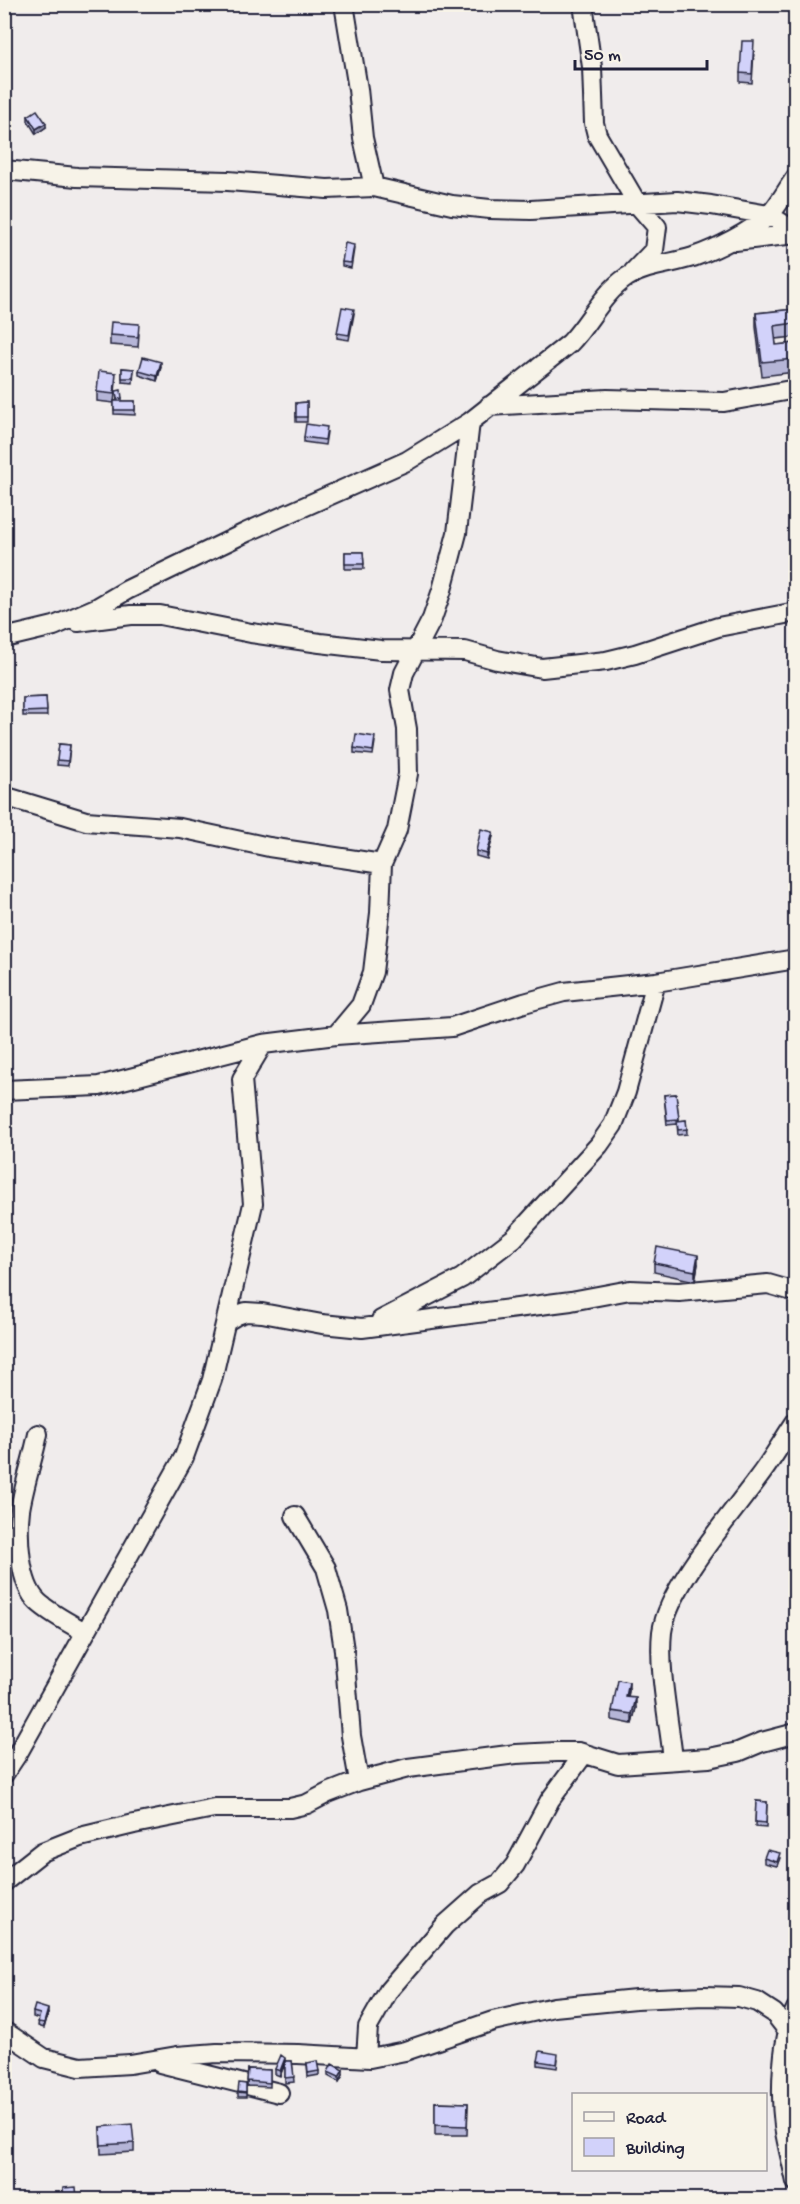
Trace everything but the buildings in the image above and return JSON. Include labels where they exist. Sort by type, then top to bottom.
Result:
[{"type":"street","points":[[344,4],[360,124],[374,187]]},
{"type":"street","points":[[54,626],[98,607],[127,590],[247,532],[407,461],[470,422],[570,343],[581,332],[606,295],[630,276],[654,250],[657,227],[638,205],[597,135],[594,123],[592,67],[583,4]]},
{"type":"street","points":[[4,170],[78,177],[186,181],[228,180],[327,189],[374,187],[452,204],[490,209],[531,210],[677,201],[769,215],[795,233]]},
{"type":"street","points":[[630,276],[646,268],[692,257],[730,241],[769,215],[795,177]]},
{"type":"street","points":[[730,241],[795,233]]},
{"type":"street","points":[[489,406],[607,399],[724,402],[795,389]]},
{"type":"street","points":[[336,1035],[361,1005],[373,972],[380,913],[382,864],[397,830],[408,774],[407,729],[400,690],[414,649],[432,619],[442,590],[457,532],[470,422]]},
{"type":"street","points":[[4,638],[54,626],[131,615],[160,615],[251,633],[381,650],[465,651],[497,660],[548,668],[606,661],[718,627],[795,612]]},
{"type":"street","points":[[381,650],[396,665],[402,679]]},
{"type":"street","points":[[4,795],[86,821],[180,828],[269,847],[382,864]]},
{"type":"street","points":[[4,1090],[99,1086],[263,1044],[336,1035],[452,1026],[564,992],[656,982],[795,959]]},
{"type":"street","points":[[362,1328],[417,1303],[462,1278],[514,1239],[581,1167],[613,1125],[627,1092],[656,982]]},
{"type":"street","points":[[4,1774],[18,1753],[184,1457],[212,1380],[254,1204],[242,1078],[263,1044]]},
{"type":"street","points":[[227,1322],[246,1312],[362,1328],[571,1301],[630,1290],[679,1292],[768,1284],[795,1292]]},
{"type":"street","points":[[673,1759],[664,1686],[662,1631],[671,1603],[689,1572],[760,1476],[795,1420]]},
{"type":"street","points":[[38,1434],[20,1509],[19,1534],[23,1572],[29,1589],[38,1602],[84,1632]]},
{"type":"street","points":[[295,1516],[326,1568],[338,1611],[344,1650],[351,1736],[359,1781]]},
{"type":"street","points":[[4,1882],[42,1852],[80,1837],[214,1808],[290,1808],[307,1804],[359,1781],[408,1768],[516,1754],[557,1752],[584,1754],[618,1764],[709,1758],[731,1754],[795,1733]]},
{"type":"street","points":[[342,2056],[368,2027],[389,1990],[445,1925],[480,1894],[500,1883],[515,1865],[550,1800],[584,1754]]},
{"type":"street","points":[[4,2031],[44,2058],[80,2067],[217,2053],[366,2057],[405,2051],[493,2021],[554,2007],[636,1999],[739,1997],[757,2002],[774,2013],[788,2031]]},
{"type":"street","points":[[795,2009],[788,2031],[784,2073],[784,2124],[795,2182]]},
{"type":"street","points":[[366,2057],[368,2027]]},
{"type":"street","points":[[147,2061],[165,2063],[279,2093]]}]
